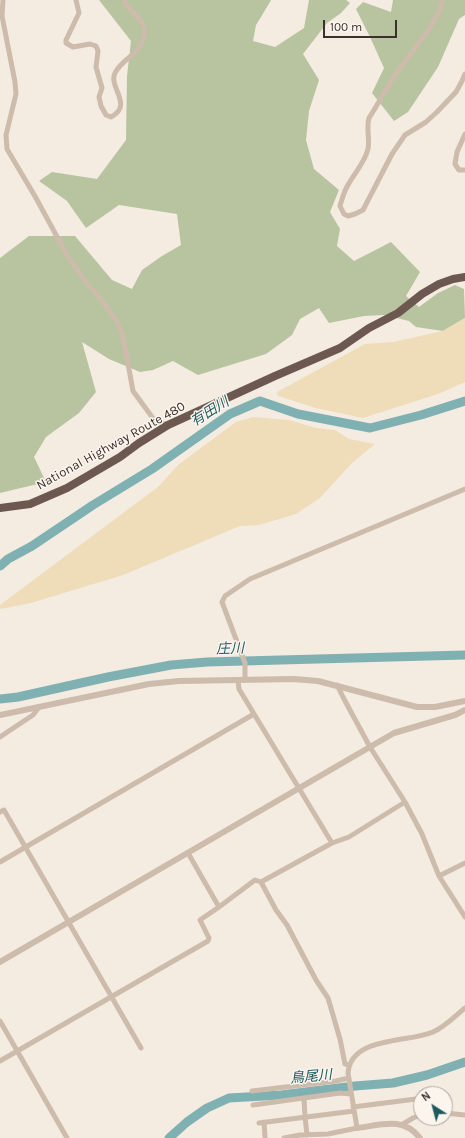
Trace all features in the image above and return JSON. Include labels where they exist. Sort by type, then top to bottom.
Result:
[{"type":"highway","name":"National Highway Route 480","points":[[0,508],[30,504],[67,488],[120,457],[138,443],[168,425],[340,348],[369,328],[398,313],[422,294],[439,284],[465,277]]},
{"type":"street","points":[[3,0],[2,16],[16,94],[6,135],[7,149],[68,257],[117,321],[124,340],[133,392],[155,421],[168,425]]},
{"type":"street","points":[[76,0],[79,13],[66,43],[73,47],[90,44],[96,46],[98,51],[96,67],[102,88],[99,97],[101,106],[106,115],[111,117],[118,111],[121,102],[114,80],[115,73],[123,63],[138,50],[144,36],[143,25],[125,4],[125,0]]},
{"type":"street","points":[[443,0],[428,29],[390,82],[369,118],[367,124],[368,149],[364,159],[347,186],[340,206],[344,214],[348,216],[363,210],[392,154],[405,134],[426,122],[437,112],[456,92],[465,74]]},
{"type":"street","points":[[465,134],[457,152],[455,164],[459,170],[465,170]]},
{"type":"street","points":[[332,843],[239,689],[245,663],[222,602],[225,596],[250,579],[465,489]]},
{"type":"street","points":[[0,715],[149,684],[179,681],[294,679],[318,681],[337,685],[417,707],[435,707],[465,701]]},
{"type":"street","points":[[337,685],[370,747],[405,802],[422,834],[439,876],[465,917]]},
{"type":"street","points":[[452,704],[457,705],[460,709],[455,715]]},
{"type":"street","points":[[0,737],[32,715],[39,706]]},
{"type":"street","points":[[0,962],[370,747],[401,731],[455,715],[465,710]]},
{"type":"street","points":[[0,862],[254,714]]},
{"type":"street","points":[[260,882],[332,843],[349,837],[405,802]]},
{"type":"street","points":[[0,812],[4,810],[141,1048]]},
{"type":"street","points":[[188,853],[219,907]]},
{"type":"street","points":[[439,876],[465,863]]},
{"type":"street","points":[[0,1062],[111,996],[208,941],[209,938],[200,920],[255,880],[260,882],[276,910],[287,925],[316,980],[328,998],[340,1038],[345,1064],[349,1065]]},
{"type":"street","points":[[357,1128],[348,1073],[349,1065],[357,1054],[367,1047],[377,1044],[417,1037],[433,1032],[465,1008]]},
{"type":"street","points":[[0,1021],[67,1138]]},
{"type":"street","points":[[252,1091],[349,1080]]},
{"type":"street","points":[[253,1105],[351,1092]]},
{"type":"street","points":[[304,1098],[307,1135]]},
{"type":"street","points":[[265,1138],[262,1122],[305,1117],[413,1099]]},
{"type":"street","points":[[453,1114],[465,1115]]},
{"type":"street","points":[[284,1138],[328,1134],[357,1128],[403,1124],[413,1118]]},
{"type":"street","points":[[403,1124],[420,1138]]},
{"type":"green space","points":[[99,0],[271,0],[256,25],[253,41],[275,47],[304,28],[309,0],[346,0],[350,3],[341,13],[327,23],[303,54],[319,80],[309,111],[306,140],[314,169],[339,190],[330,212],[340,229],[337,246],[354,261],[391,242],[420,272],[406,296],[419,307],[438,293],[455,285],[464,289],[465,318],[443,331],[416,327],[409,321],[384,315],[364,316],[329,323],[319,308],[300,319],[292,335],[266,354],[198,375],[173,361],[153,370],[140,372],[109,359],[82,342],[96,392],[79,413],[46,437],[34,457],[46,482],[0,493],[0,258],[29,236],[75,236],[112,280],[132,289],[142,270],[181,245],[177,214],[119,205],[86,228],[67,201],[39,181],[52,172],[97,179],[126,140],[127,76],[131,41]]},
{"type":"green space","points":[[393,0],[465,0],[465,15],[459,19],[438,67],[408,112],[394,121],[372,93],[384,68],[356,9],[363,2],[391,12]]},
{"type":"sand","points":[[465,318],[465,382],[438,394],[363,418],[316,408],[278,396],[277,392],[365,344],[393,342],[443,331]]},
{"type":"sand","points":[[253,417],[289,420],[316,428],[335,430],[349,439],[375,444],[352,463],[320,498],[296,514],[259,525],[240,526],[123,575],[31,603],[0,609],[0,605],[158,487],[178,465],[236,422]]},
{"type":"waterway","name":"有田川","points":[[0,566],[8,559],[32,546],[93,505],[152,469],[230,414],[260,401],[298,414],[370,428],[421,415],[465,401]]},
{"type":"waterway","name":"庄川","points":[[0,699],[18,697],[171,665],[207,662],[465,655]]},
{"type":"waterway","name":"鳥尾川","points":[[169,1138],[187,1122],[207,1108],[229,1098],[281,1095],[393,1083],[427,1075],[465,1062]]}]
